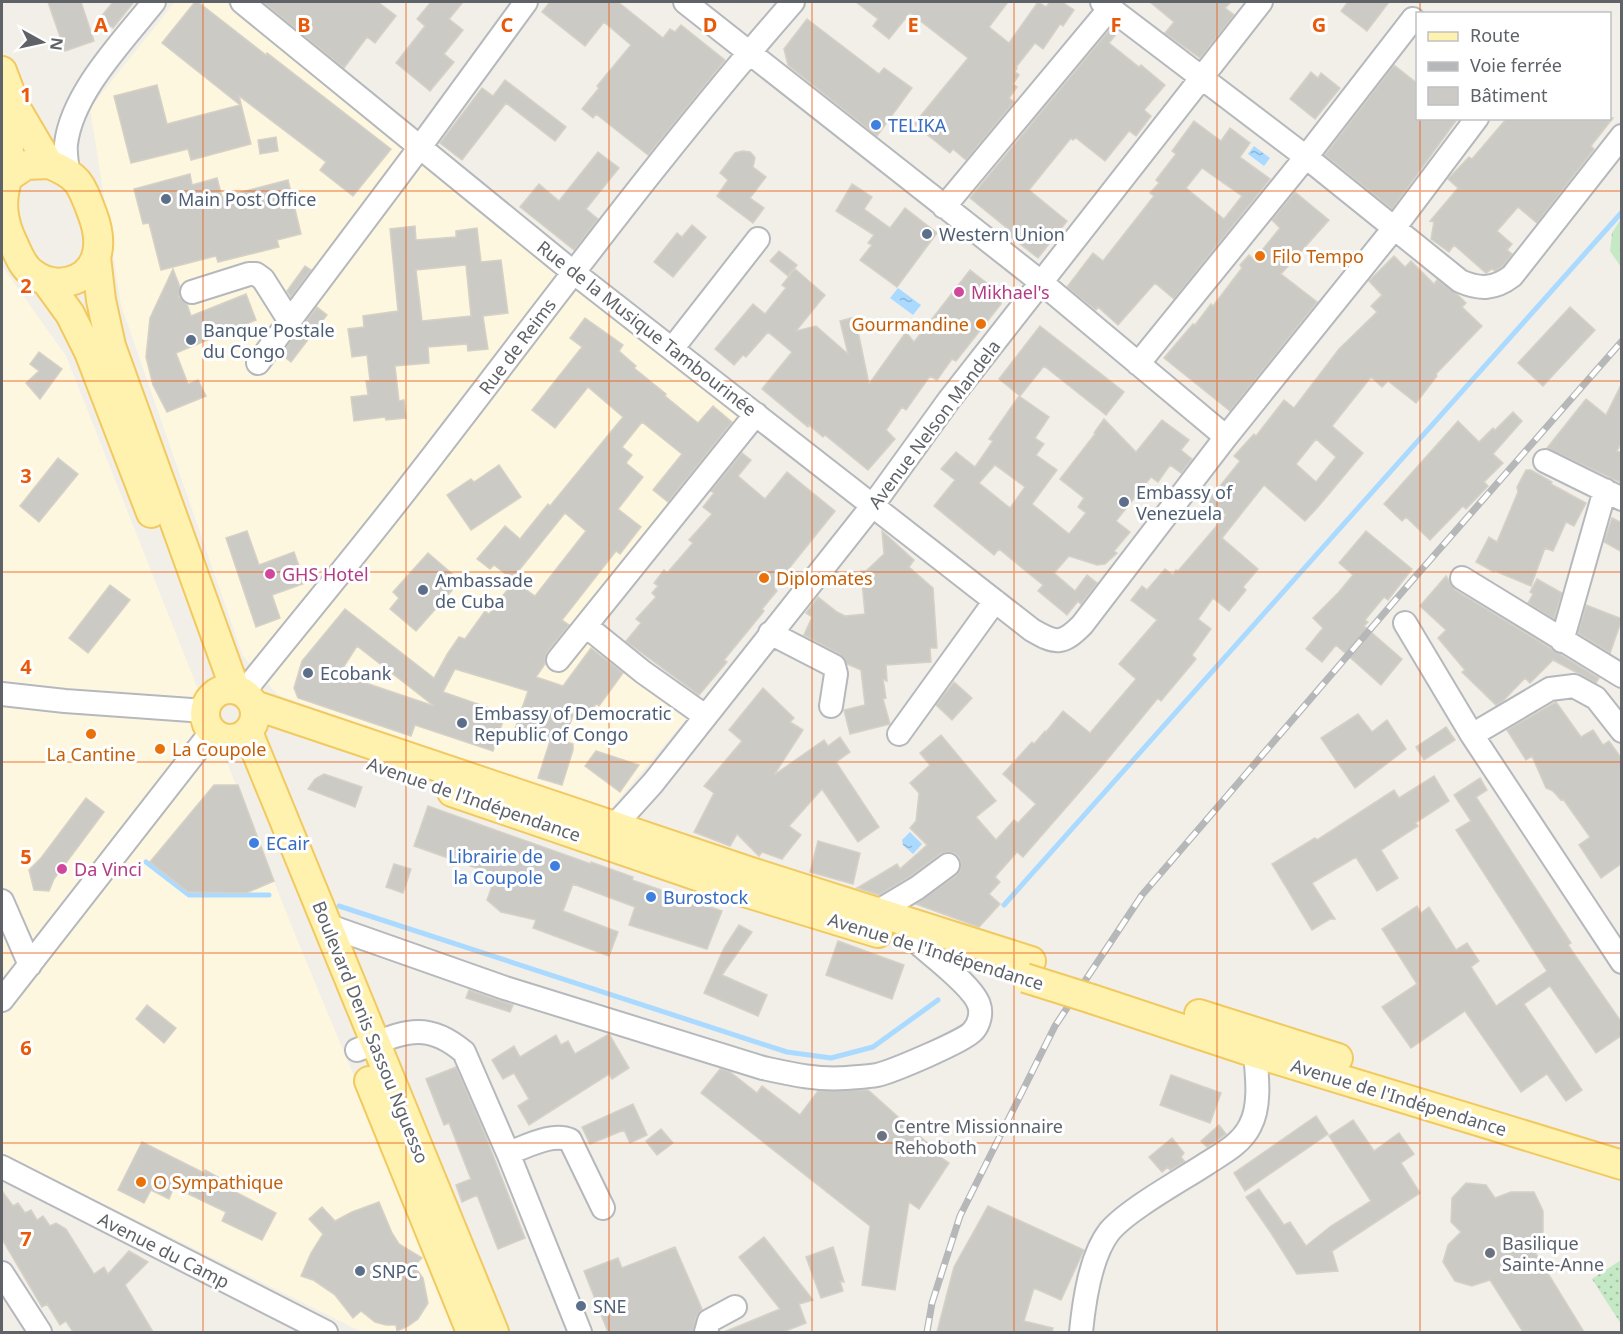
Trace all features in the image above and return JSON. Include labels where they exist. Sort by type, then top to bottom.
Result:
[{"type":"main road","points":[[2,71],[16,108],[58,168],[82,187],[96,225],[98,239],[96,257],[101,300],[111,346],[233,713]]},
{"type":"main road","points":[[2,111],[9,146],[2,204],[5,236],[20,260],[31,273],[46,281],[61,284],[77,279],[89,270],[96,257]]},
{"type":"main road","points":[[5,183],[26,165],[58,168]]},
{"type":"main road","points":[[46,281],[70,314],[89,352],[233,713]]},
{"type":"main road","name":"Avenue de l'Indépendance","points":[[233,713],[609,834],[748,871],[877,912],[1028,970],[1095,991],[1622,1144]]},
{"type":"main road","name":"Boulevard Denis Sassou Nguesso","points":[[233,713],[329,926],[404,1170],[471,1332]]},
{"type":"main road","name":"Boulevard Denis Sassou Nguesso","points":[[233,713],[366,1047],[494,1332]]},
{"type":"main road","name":"Avenue de l'Indépendance","points":[[609,834],[744,892],[921,946],[1028,970]]},
{"type":"main road","name":"Avenue de l'Indépendance","points":[[1095,991],[1255,1053],[1622,1165]]},
{"type":"street","points":[[58,168],[69,128],[82,94],[154,2]]},
{"type":"street","name":"Rue de la Musique Tambourinée","points":[[243,2],[573,272],[1046,639],[1060,642],[1070,637],[1082,625],[1226,436]]},
{"type":"street","points":[[258,363],[526,2]]},
{"type":"street","points":[[685,2],[1042,283],[1226,436],[1395,227],[1475,120]]},
{"type":"street","name":"Rue de Reims","points":[[2,1000],[233,713],[573,272],[750,51],[793,2]]},
{"type":"street","name":"Avenue Nelson Mandela","points":[[609,834],[653,783],[873,505],[949,400],[1261,2]]},
{"type":"street","points":[[944,207],[1106,5],[1395,227],[1460,281],[1473,287],[1489,288],[1501,285],[1512,276],[1622,136]]},
{"type":"street","points":[[1138,364],[1306,158],[1413,19]]},
{"type":"street","points":[[672,349],[758,239]]},
{"type":"street","points":[[192,292],[249,274],[256,274],[262,279],[289,320]]},
{"type":"street","points":[[558,660],[756,414]]},
{"type":"street","points":[[1545,461],[1613,495],[1562,641]]},
{"type":"street","points":[[1462,578],[1622,676]]},
{"type":"street","points":[[899,734],[995,601]]},
{"type":"street","points":[[1405,623],[1472,735],[1615,937],[1622,962]]},
{"type":"street","points":[[586,626],[643,672],[705,716]]},
{"type":"street","points":[[770,633],[834,666],[836,674],[831,706]]},
{"type":"street","points":[[1472,735],[1550,689],[1574,686],[1596,698],[1622,731]]},
{"type":"street","points":[[2,694],[64,701],[233,713]]},
{"type":"street","points":[[877,912],[917,888],[948,865]]},
{"type":"street","points":[[2,901],[30,965]]},
{"type":"street","points":[[329,926],[505,988],[763,1068],[803,1077],[843,1078],[878,1075],[954,1044],[973,1031],[980,1018],[979,1005],[944,966],[921,946]]},
{"type":"street","points":[[366,1047],[416,1031],[429,1031],[464,1052],[581,1332]]},
{"type":"street","points":[[1081,1332],[1083,1309],[1096,1256],[1110,1232],[1133,1212],[1238,1143],[1251,1124],[1257,1081],[1255,1053]]},
{"type":"street","points":[[508,1153],[552,1138],[563,1137],[570,1140],[603,1208]]},
{"type":"street","name":"Avenue du Camp","points":[[2,1167],[326,1332]]},
{"type":"street","points":[[2,1273],[40,1332]]},
{"type":"street","points":[[706,1332],[710,1321],[735,1307]]},
{"type":"shaded area","points":[[175,2],[225,2],[744,414],[577,624],[688,717],[608,812],[278,695],[243,656],[121,305],[90,108]]},
{"type":"shaded area","points":[[2,266],[66,356],[294,932],[460,1332],[362,1332],[2,1153]]},
{"type":"green space","points":[[1621,219],[1621,267],[1610,251],[1612,233]]},
{"type":"green space","points":[[1621,1260],[1621,1324],[1592,1279]]},
{"type":"water","points":[[1254,146],[1270,158],[1264,166],[1248,154]]},
{"type":"water","points":[[898,288],[921,305],[913,315],[890,298]]},
{"type":"water","points":[[910,832],[922,844],[913,854],[903,845],[902,840]]},
{"type":"building","points":[[48,2],[81,2],[94,41],[65,51]]},
{"type":"building","points":[[113,2],[134,2],[113,28],[100,18]]},
{"type":"building","points":[[195,2],[266,55],[267,53],[391,149],[353,196],[320,170],[326,162],[239,96],[251,144],[191,160],[188,149],[131,163],[114,96],[157,85],[167,124],[240,105],[162,43]]},
{"type":"building","points":[[263,2],[378,2],[396,16],[375,43],[367,37],[344,68]]},
{"type":"building","points":[[431,2],[463,2],[449,19],[463,30],[444,54],[454,62],[430,91],[396,63],[425,26],[417,19]]},
{"type":"building","points":[[550,2],[618,2],[663,38],[670,29],[675,32],[681,25],[725,60],[648,155],[596,114],[593,118],[582,109],[599,88],[597,86],[631,45],[604,22],[585,46],[542,12]]},
{"type":"building","points":[[856,2],[1008,2],[989,27],[1009,43],[1038,2],[1046,7],[1050,2],[1062,2],[1074,10],[1063,26],[1060,24],[1043,49],[1035,43],[1016,67],[1015,72],[1019,75],[1013,84],[1017,87],[1009,98],[1014,102],[966,160],[953,149],[950,153],[914,124],[968,58],[910,13],[889,39],[873,26],[878,19]]},
{"type":"building","points":[[1150,2],[1231,2],[1225,8],[1234,15],[1200,58],[1165,33],[1174,22]]},
{"type":"building","points":[[1348,2],[1389,2],[1367,31],[1341,11]]},
{"type":"building","points":[[807,19],[879,74],[884,68],[912,88],[877,136],[788,65],[784,49]]},
{"type":"building","points":[[1111,28],[1117,33],[1109,43],[1165,85],[1144,110],[1151,116],[1136,136],[1129,131],[1105,161],[1076,138],[1073,140],[1071,138],[1029,190],[1067,221],[1038,258],[1006,233],[1008,229],[970,198]]},
{"type":"building","points":[[1394,65],[1416,82],[1416,120],[1457,120],[1392,209],[1325,155]]},
{"type":"building","points":[[1311,72],[1318,78],[1321,73],[1340,88],[1315,119],[1290,99]]},
{"type":"building","points":[[505,80],[566,127],[555,141],[506,103],[462,160],[440,143],[482,88],[493,96]]},
{"type":"building","points":[[1613,118],[1591,146],[1594,149],[1537,223],[1518,207],[1497,231],[1512,244],[1507,250],[1512,254],[1503,266],[1486,273],[1454,245],[1449,252],[1431,239],[1434,222],[1430,221],[1458,188],[1448,179],[1469,157],[1472,159],[1505,120],[1611,120]]},
{"type":"building","points":[[1194,121],[1221,141],[1230,128],[1250,143],[1240,157],[1270,179],[1174,299],[1155,283],[1118,325],[1098,307],[1096,310],[1067,287],[1093,253],[1103,261],[1154,196],[1150,193],[1159,183],[1156,180],[1176,154],[1172,151]],"holes":[[[1202,168],[1242,196],[1224,219],[1186,188]]]},
{"type":"building","points":[[276,137],[278,151],[260,154],[258,140]]},
{"type":"building","points":[[743,151],[753,155],[755,158],[753,167],[766,177],[750,198],[764,208],[753,223],[717,196],[728,180],[720,173],[735,153]]},
{"type":"building","points":[[598,152],[619,168],[586,209],[598,219],[574,250],[520,207],[539,184],[559,201]]},
{"type":"building","points":[[190,174],[192,185],[217,178],[222,197],[288,180],[301,234],[277,240],[279,247],[218,262],[216,256],[161,270],[149,223],[143,224],[134,189]]},
{"type":"building","points":[[852,184],[872,197],[864,209],[890,228],[905,208],[937,233],[897,287],[860,260],[872,245],[868,243],[874,235],[836,211]]},
{"type":"building","points":[[1295,192],[1329,220],[1281,274],[1317,302],[1230,411],[1164,358],[1211,304],[1213,306],[1242,268],[1240,265],[1249,255],[1254,260],[1280,228],[1272,220]]},
{"type":"building","points":[[692,225],[706,237],[673,277],[654,262],[677,233],[682,237]]},
{"type":"building","points":[[415,226],[416,240],[456,237],[456,231],[477,228],[481,262],[501,260],[508,313],[483,316],[488,349],[468,351],[467,344],[428,347],[429,363],[395,366],[399,401],[404,400],[406,418],[386,420],[385,417],[354,421],[351,397],[368,395],[366,381],[370,381],[367,355],[352,357],[348,329],[364,327],[363,316],[398,311],[390,229]],"holes":[[[466,265],[471,316],[422,321],[416,270]]]},
{"type":"building","points":[[779,251],[797,265],[788,276],[770,261]]},
{"type":"building","points":[[1394,256],[1405,267],[1411,261],[1434,284],[1437,280],[1458,295],[1466,303],[1462,307],[1482,326],[1436,374],[1437,376],[1416,403],[1388,381],[1382,387],[1371,377],[1332,426],[1363,453],[1305,521],[1264,485],[1222,538],[1258,569],[1243,587],[1246,590],[1229,611],[1213,598],[1198,619],[1211,629],[1192,655],[1196,659],[1161,701],[1158,698],[1023,857],[1017,852],[995,877],[1000,882],[989,894],[1000,904],[979,927],[916,904],[960,871],[959,857],[954,853],[940,854],[879,895],[857,888],[897,864],[900,869],[927,845],[910,828],[916,821],[919,793],[910,783],[930,765],[920,753],[941,735],[996,801],[976,817],[996,840],[1014,820],[1018,823],[1036,804],[1003,774],[1032,742],[1034,744],[1046,732],[1063,711],[1090,733],[1136,679],[1119,664],[1157,620],[1131,600],[1142,586],[1147,590],[1165,569],[1173,575],[1176,570],[1178,571],[1226,515],[1208,501],[1240,461],[1234,456],[1254,434],[1256,436],[1284,400],[1294,408],[1339,349],[1377,312],[1371,306],[1382,295],[1369,281]],"holes":[[[1316,439],[1336,457],[1316,482],[1296,464]]]},
{"type":"building","points":[[305,266],[311,270],[291,297],[287,291]]},
{"type":"building","points":[[173,269],[180,287],[179,297],[187,304],[191,316],[246,294],[256,320],[176,353],[188,384],[198,380],[206,396],[167,412],[153,385],[146,357],[150,318]]},
{"type":"building","points":[[795,269],[825,295],[796,331],[816,326],[848,354],[840,321],[855,317],[869,384],[906,332],[914,342],[970,270],[1001,294],[1001,304],[956,361],[952,359],[937,380],[930,376],[906,410],[902,407],[886,430],[895,439],[868,470],[825,435],[823,437],[809,425],[808,427],[762,389],[792,352],[768,332],[746,357],[743,355],[734,365],[715,349],[753,304],[765,314],[786,288],[782,285]]},
{"type":"building","points":[[317,307],[327,315],[291,362],[281,354]]},
{"type":"building","points":[[1570,307],[1595,330],[1543,386],[1518,363]]},
{"type":"building","points":[[585,318],[623,345],[619,351],[636,366],[634,368],[698,423],[713,406],[732,422],[668,502],[653,490],[682,454],[642,422],[622,447],[632,455],[626,463],[643,477],[618,509],[641,527],[620,554],[616,551],[562,620],[569,625],[547,652],[545,664],[536,677],[563,686],[591,648],[623,673],[599,706],[596,704],[584,720],[573,715],[564,741],[573,744],[573,750],[562,785],[538,778],[550,741],[515,729],[528,691],[455,669],[443,692],[495,710],[493,715],[504,718],[493,751],[415,725],[411,736],[298,698],[294,688],[302,661],[345,609],[434,678],[459,637],[465,639],[485,611],[489,614],[514,581],[535,596],[586,531],[565,513],[512,579],[494,565],[490,569],[477,559],[505,526],[520,539],[623,417],[588,387],[555,428],[532,410],[582,347],[570,338]],"holes":[[[357,646],[434,706],[339,674]]]},
{"type":"building","points":[[1040,326],[1124,392],[1106,415],[1044,366],[1020,396],[999,379]]},
{"type":"building","points":[[39,352],[62,369],[40,399],[26,383],[39,371],[30,364]]},
{"type":"building","points":[[1622,383],[1622,441],[1617,451],[1622,453],[1622,483],[1547,448],[1586,399],[1606,415]]},
{"type":"building","points":[[1019,396],[1049,417],[1035,438],[1044,444],[1036,455],[1057,470],[1032,504],[1069,534],[1086,513],[1078,507],[1084,498],[1060,479],[1104,419],[1136,452],[1162,420],[1189,440],[1181,450],[1192,459],[1181,473],[1170,465],[1158,482],[1151,477],[1116,521],[1130,532],[1114,551],[1117,553],[1105,564],[1097,565],[1069,556],[1054,573],[1075,591],[1087,575],[1097,583],[1081,604],[1078,601],[1067,615],[1038,591],[1043,585],[999,549],[994,555],[934,506],[955,480],[941,469],[956,452],[975,467],[993,441],[989,439]],"holes":[[[995,465],[1025,487],[1010,508],[979,483]]]},
{"type":"building","points":[[1513,412],[1522,421],[1493,454],[1503,463],[1484,482],[1488,486],[1466,509],[1463,506],[1430,540],[1406,517],[1402,521],[1384,504],[1458,421],[1479,442]]},
{"type":"building","points":[[742,453],[751,460],[738,476],[765,499],[787,472],[835,511],[774,587],[777,591],[762,609],[764,611],[724,660],[727,662],[699,695],[626,641],[641,623],[636,619],[656,597],[652,593],[658,586],[654,583],[664,570],[667,573],[693,543],[689,540],[712,514],[703,507],[714,493],[711,491]]},
{"type":"building","points":[[58,458],[78,474],[39,522],[20,506]]},
{"type":"building","points":[[499,465],[521,497],[471,530],[447,495],[471,479],[474,482]]},
{"type":"building","points":[[1526,470],[1531,470],[1586,503],[1574,526],[1566,522],[1553,551],[1545,548],[1531,586],[1494,572],[1476,562],[1489,537],[1497,542],[1518,492],[1517,487]]},
{"type":"building","points":[[1612,518],[1622,523],[1622,552],[1604,542]]},
{"type":"building","name":"GHS Hotel","points":[[247,531],[259,565],[294,552],[305,583],[272,595],[280,618],[256,627],[226,538]]},
{"type":"building","points":[[882,531],[914,560],[909,567],[933,588],[937,648],[930,648],[931,662],[886,665],[887,681],[883,679],[886,698],[883,699],[890,724],[850,734],[844,710],[865,705],[861,670],[847,664],[840,654],[804,635],[812,617],[806,613],[818,597],[845,616],[865,614],[861,571],[866,571],[884,554]]},
{"type":"building","points":[[1366,531],[1412,569],[1388,600],[1384,597],[1365,620],[1368,622],[1364,626],[1402,659],[1381,685],[1336,645],[1322,662],[1306,649],[1323,628],[1313,618],[1353,575],[1339,563]]},
{"type":"building","name":"Ambassade de Cuba","points":[[428,553],[456,577],[450,585],[454,588],[416,631],[390,609],[399,598],[393,592]]},
{"type":"building","points":[[1446,576],[1455,590],[1599,678],[1596,683],[1553,660],[1530,683],[1525,678],[1503,701],[1496,705],[1462,672],[1465,670],[1438,638],[1446,630],[1420,606]]},
{"type":"building","points":[[1537,579],[1562,593],[1554,619],[1528,603],[1533,594],[1530,592]]},
{"type":"building","points":[[110,585],[130,600],[88,653],[69,638]]},
{"type":"building","points":[[1586,605],[1622,619],[1610,653],[1578,633]]},
{"type":"building","points":[[954,682],[972,698],[952,720],[936,705]]},
{"type":"building","points":[[763,688],[794,718],[790,722],[803,730],[774,775],[824,740],[828,746],[840,737],[850,752],[836,762],[879,827],[858,842],[822,789],[789,826],[801,835],[782,859],[762,852],[759,856],[737,834],[730,846],[694,832],[714,793],[704,786],[742,741],[729,730]]},
{"type":"building","points":[[1556,702],[1581,737],[1593,730],[1603,745],[1609,741],[1622,759],[1622,863],[1601,878],[1579,845],[1590,837],[1563,799],[1561,800],[1553,791],[1546,788],[1532,756],[1526,760],[1507,730]]},
{"type":"building","points":[[1358,714],[1372,732],[1387,720],[1406,749],[1355,788],[1321,738]]},
{"type":"building","points":[[1446,727],[1455,740],[1424,760],[1416,747]]},
{"type":"building","points":[[596,751],[639,765],[620,792],[585,766]]},
{"type":"building","points":[[324,774],[362,787],[355,807],[308,789],[315,779]]},
{"type":"building","points":[[1434,776],[1449,801],[1415,823],[1418,826],[1381,850],[1398,878],[1377,891],[1356,857],[1312,883],[1335,919],[1330,919],[1312,930],[1272,864],[1315,838],[1317,840],[1394,790],[1399,798]]},
{"type":"building","points":[[1480,778],[1487,790],[1476,797],[1571,943],[1568,945],[1622,1023],[1622,1035],[1596,1053],[1550,986],[1524,1004],[1582,1090],[1566,1101],[1547,1074],[1521,1092],[1465,1011],[1411,1048],[1382,1007],[1417,984],[1382,929],[1417,906],[1421,913],[1429,907],[1456,950],[1467,943],[1479,961],[1471,967],[1496,1006],[1547,971],[1456,830],[1471,821],[1454,795]]},
{"type":"building","points":[[214,785],[238,785],[274,881],[246,893],[188,892],[150,862]]},
{"type":"building","points":[[86,798],[104,812],[54,879],[49,891],[34,890],[29,870],[41,858]]},
{"type":"building","points":[[428,806],[633,877],[632,880],[722,911],[707,949],[629,925],[635,907],[573,884],[563,911],[618,932],[609,956],[533,928],[536,920],[501,912],[487,900],[496,875],[414,846]]},
{"type":"building","points":[[818,841],[860,853],[853,884],[810,872]]},
{"type":"building","points":[[394,864],[411,869],[403,893],[386,887]]},
{"type":"building","points":[[739,925],[752,932],[722,975],[767,995],[758,1016],[704,993],[724,948]]},
{"type":"building","points":[[838,941],[904,965],[892,999],[826,975]]},
{"type":"building","points":[[469,990],[513,1005],[510,1012],[466,998]]},
{"type":"building","points":[[147,1005],[176,1028],[164,1043],[136,1019]]},
{"type":"building","points":[[609,1034],[629,1068],[612,1079],[609,1074],[529,1125],[518,1106],[529,1099],[514,1073],[503,1079],[492,1060],[514,1046],[520,1057],[556,1035],[561,1045],[568,1041],[575,1054]]},
{"type":"building","points":[[456,1067],[525,1238],[498,1249],[477,1195],[462,1202],[456,1185],[471,1179],[449,1123],[444,1125],[426,1079]]},
{"type":"building","points":[[720,1069],[730,1072],[757,1093],[762,1086],[800,1115],[818,1091],[868,1090],[949,1163],[919,1209],[909,1202],[895,1290],[862,1285],[870,1226],[701,1093]]},
{"type":"building","points":[[1171,1075],[1221,1093],[1210,1123],[1160,1105]]},
{"type":"building","points":[[633,1104],[647,1135],[630,1143],[624,1130],[590,1144],[582,1127]]},
{"type":"building","points":[[1316,1116],[1328,1134],[1245,1191],[1234,1173]]},
{"type":"building","points":[[1353,1120],[1374,1151],[1399,1133],[1414,1154],[1401,1163],[1420,1193],[1332,1251],[1338,1271],[1297,1274],[1246,1197],[1259,1189],[1284,1225],[1290,1222],[1306,1246],[1331,1226],[1371,1201],[1329,1136]]},
{"type":"building","points":[[1219,1125],[1226,1134],[1207,1147],[1201,1141]]},
{"type":"building","points":[[661,1129],[673,1143],[657,1155],[646,1141]]},
{"type":"building","points":[[1172,1138],[1184,1153],[1181,1157],[1185,1162],[1170,1170],[1168,1167],[1162,1172],[1149,1157]]},
{"type":"building","points":[[142,1142],[204,1173],[205,1170],[220,1178],[218,1183],[276,1213],[262,1240],[222,1221],[226,1212],[174,1187],[169,1199],[151,1190],[144,1203],[118,1190]]},
{"type":"building","name":"Basilique Sainte-Anne","points":[[1466,1183],[1486,1185],[1495,1198],[1511,1192],[1534,1192],[1543,1211],[1543,1232],[1530,1244],[1584,1332],[1523,1332],[1490,1280],[1472,1286],[1455,1281],[1443,1262],[1448,1245],[1461,1232],[1451,1222],[1452,1198]]},
{"type":"building","points":[[2,1191],[13,1206],[18,1203],[25,1213],[31,1210],[37,1220],[43,1216],[50,1226],[56,1223],[66,1229],[94,1274],[104,1267],[108,1274],[129,1251],[148,1262],[125,1285],[153,1332],[73,1332],[66,1321],[60,1325],[47,1304],[42,1307],[2,1239]]},
{"type":"building","name":"SNPC","points":[[379,1202],[399,1244],[422,1258],[414,1266],[423,1278],[428,1303],[418,1319],[397,1331],[396,1325],[375,1322],[361,1311],[353,1318],[335,1295],[313,1280],[301,1276],[311,1253],[323,1234],[309,1219],[322,1207],[335,1221]]},
{"type":"building","points":[[988,1206],[1084,1250],[1061,1300],[1034,1288],[1024,1321],[1053,1328],[1052,1332],[937,1332],[954,1267]]},
{"type":"building","points":[[764,1237],[813,1300],[799,1304],[806,1323],[783,1332],[724,1332],[780,1309],[739,1257]]},
{"type":"building","points":[[675,1247],[702,1309],[696,1317],[693,1332],[608,1332],[584,1271],[618,1258],[622,1268]]},
{"type":"building","points":[[833,1247],[844,1282],[840,1281],[843,1291],[821,1298],[806,1257]]},
{"type":"waterway","points":[[1004,905],[1622,212]]},
{"type":"waterway","points":[[146,862],[189,895],[269,895]]},
{"type":"waterway","points":[[339,906],[787,1052],[831,1058],[873,1047],[938,1000]]},
{"type":"railway","points":[[927,1332],[932,1303],[960,1216],[1055,1026],[1142,895],[1416,576],[1622,341]]},
{"type":"place","name":"TELIKA","points":[[876,125]]},
{"type":"place","name":"Main Post Office","points":[[166,199]]},
{"type":"place","name":"Western Union","points":[[927,234]]},
{"type":"place","name":"Filo Tempo","points":[[1260,256]]},
{"type":"place","name":"Mikhael's","points":[[959,292]]},
{"type":"place","name":"Gourmandine","points":[[981,324]]},
{"type":"place","name":"Banque Postale du Congo","points":[[191,340]]},
{"type":"place","name":"Embassy of Venezuela","points":[[1124,502]]},
{"type":"place","name":"GHS Hotel","points":[[270,574]]},
{"type":"place","name":"Diplomates","points":[[764,578]]},
{"type":"place","name":"Ambassade de Cuba","points":[[423,590]]},
{"type":"place","name":"Ecobank","points":[[308,673]]},
{"type":"place","name":"Embassy of Democratic Republic of Congo","points":[[462,723]]},
{"type":"place","name":"La Cantine","points":[[91,734]]},
{"type":"place","name":"La Coupole","points":[[160,749]]},
{"type":"place","name":"ECair","points":[[254,843]]},
{"type":"place","name":"Librairie de la Coupole","points":[[555,866]]},
{"type":"place","name":"Da Vinci","points":[[62,869]]},
{"type":"place","name":"Burostock","points":[[651,897]]},
{"type":"place","name":"Centre Missionnaire Rehoboth","points":[[882,1136]]},
{"type":"place","name":"O Sympathique","points":[[141,1182]]},
{"type":"place","name":"Basilique Sainte-Anne","points":[[1490,1253]]},
{"type":"place","name":"SNPC","points":[[360,1271]]},
{"type":"place","name":"SNE","points":[[581,1306]]}]
